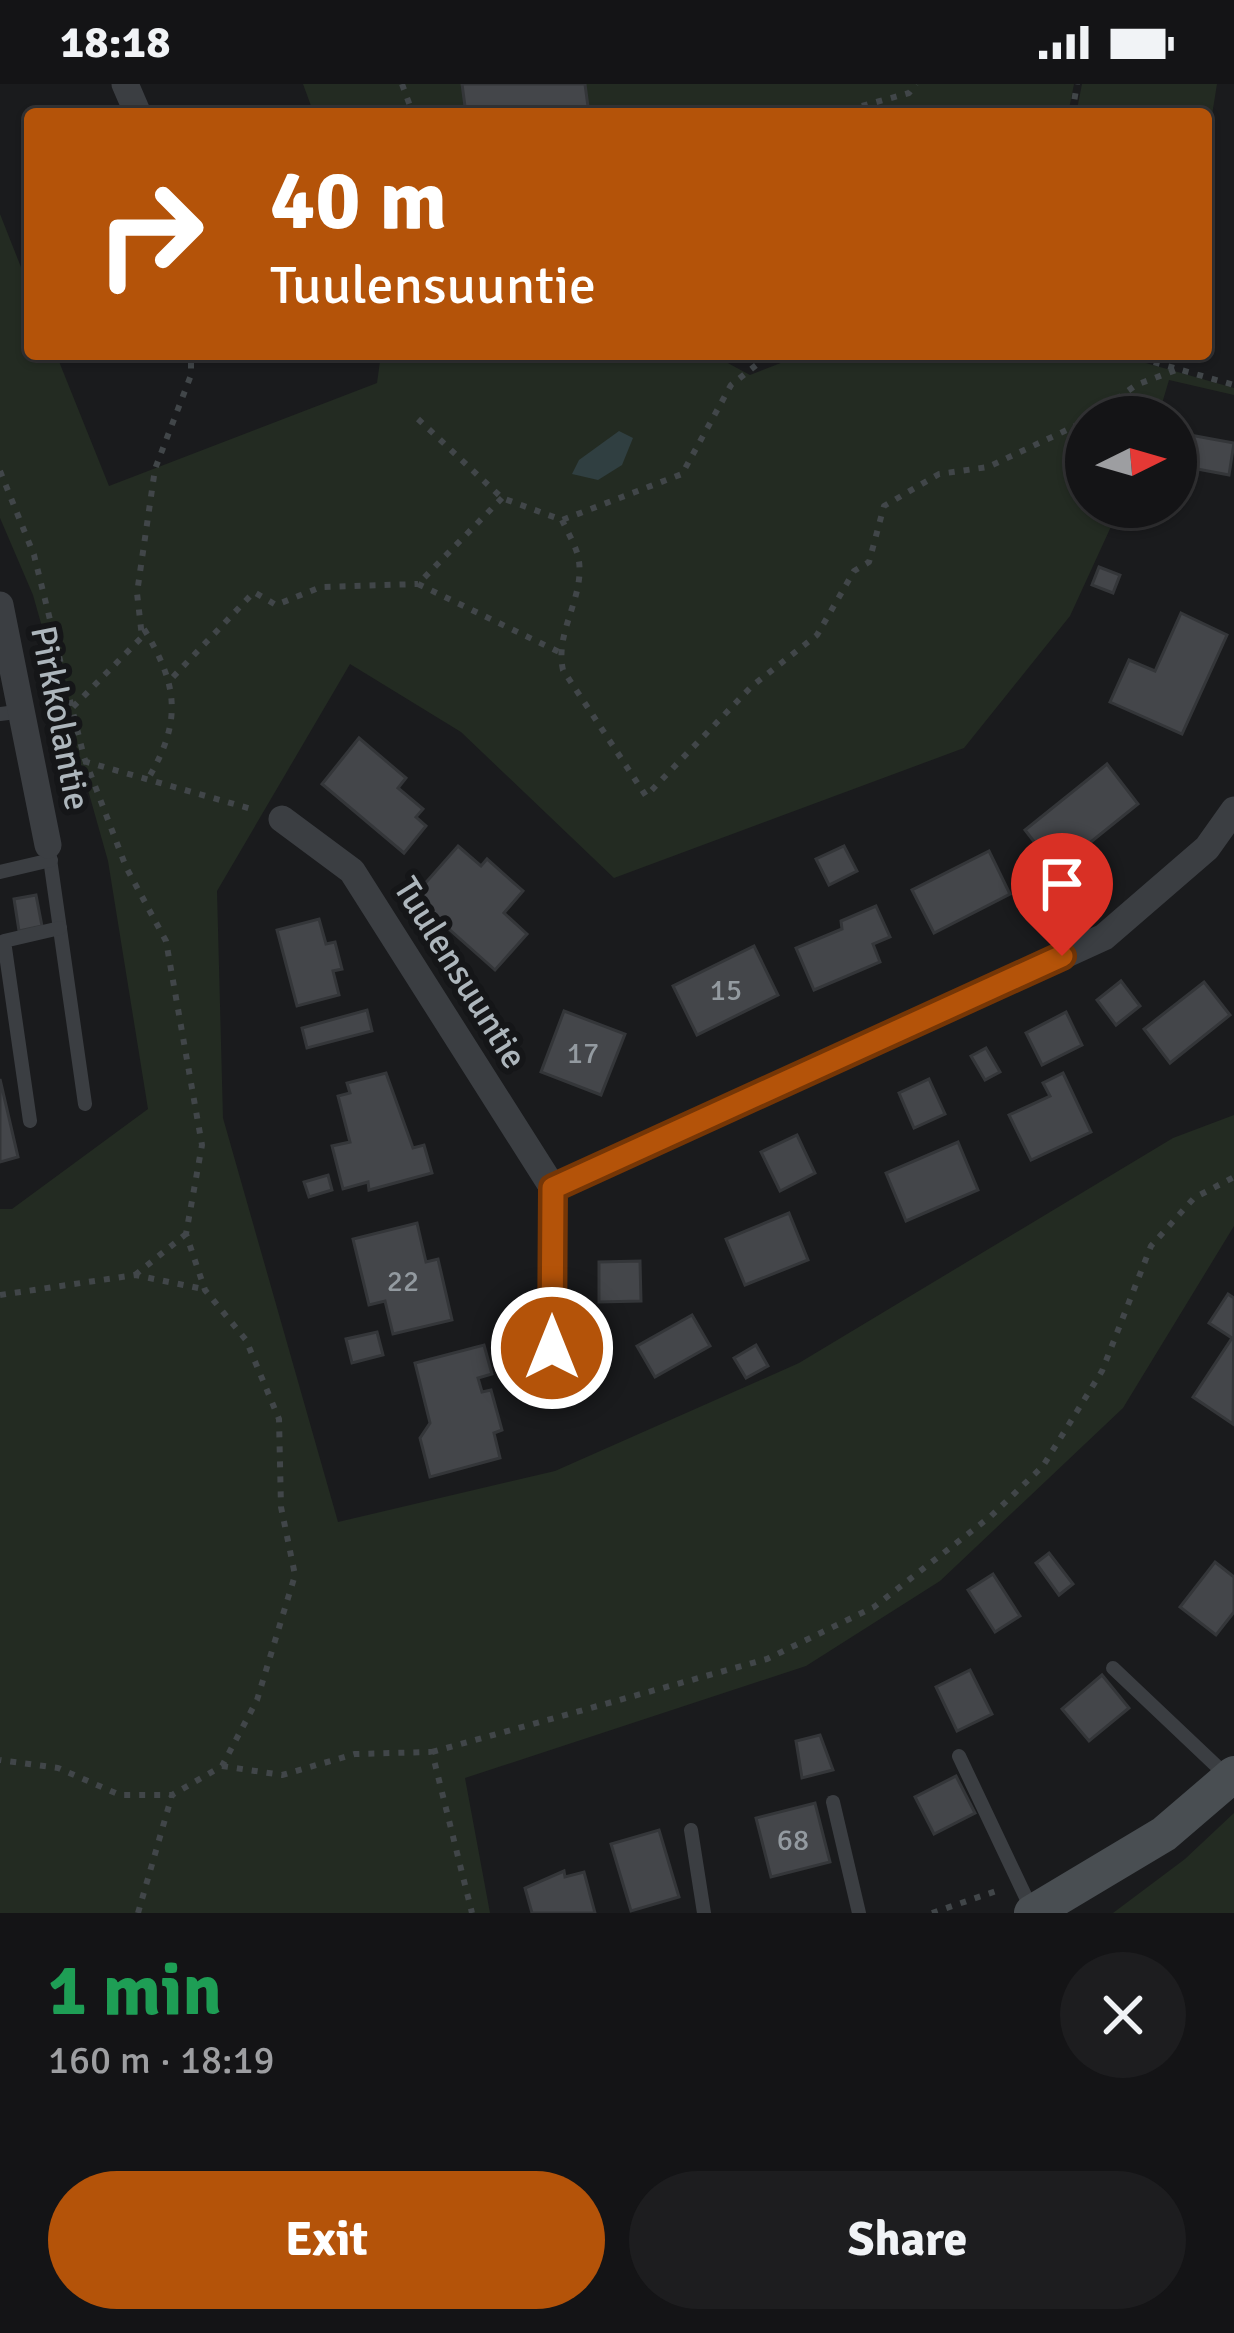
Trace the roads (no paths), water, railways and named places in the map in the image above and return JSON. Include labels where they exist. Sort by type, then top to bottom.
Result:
[{"type":"main road","points":[[1032,1913],[1106,1873],[1232,1776]]},
{"type":"street","name":"Pirkkolantie","points":[[0,605],[11,700],[50,853]]},
{"type":"street","points":[[552,1348],[553,1188],[1104,937],[1207,848],[1234,810]]},
{"type":"street","name":"Tuulensuuntie","points":[[282,819],[352,871],[553,1188]]},
{"type":"lane","points":[[0,872],[50,853],[85,1104]]},
{"type":"lane","points":[[30,1121],[4,941],[60,928]]},
{"type":"lane","points":[[1113,1668],[1232,1776]]},
{"type":"lane","points":[[959,1756],[1032,1913]]},
{"type":"lane","points":[[833,1802],[859,1913]]},
{"type":"lane","points":[[691,1830],[704,1913]]}]
